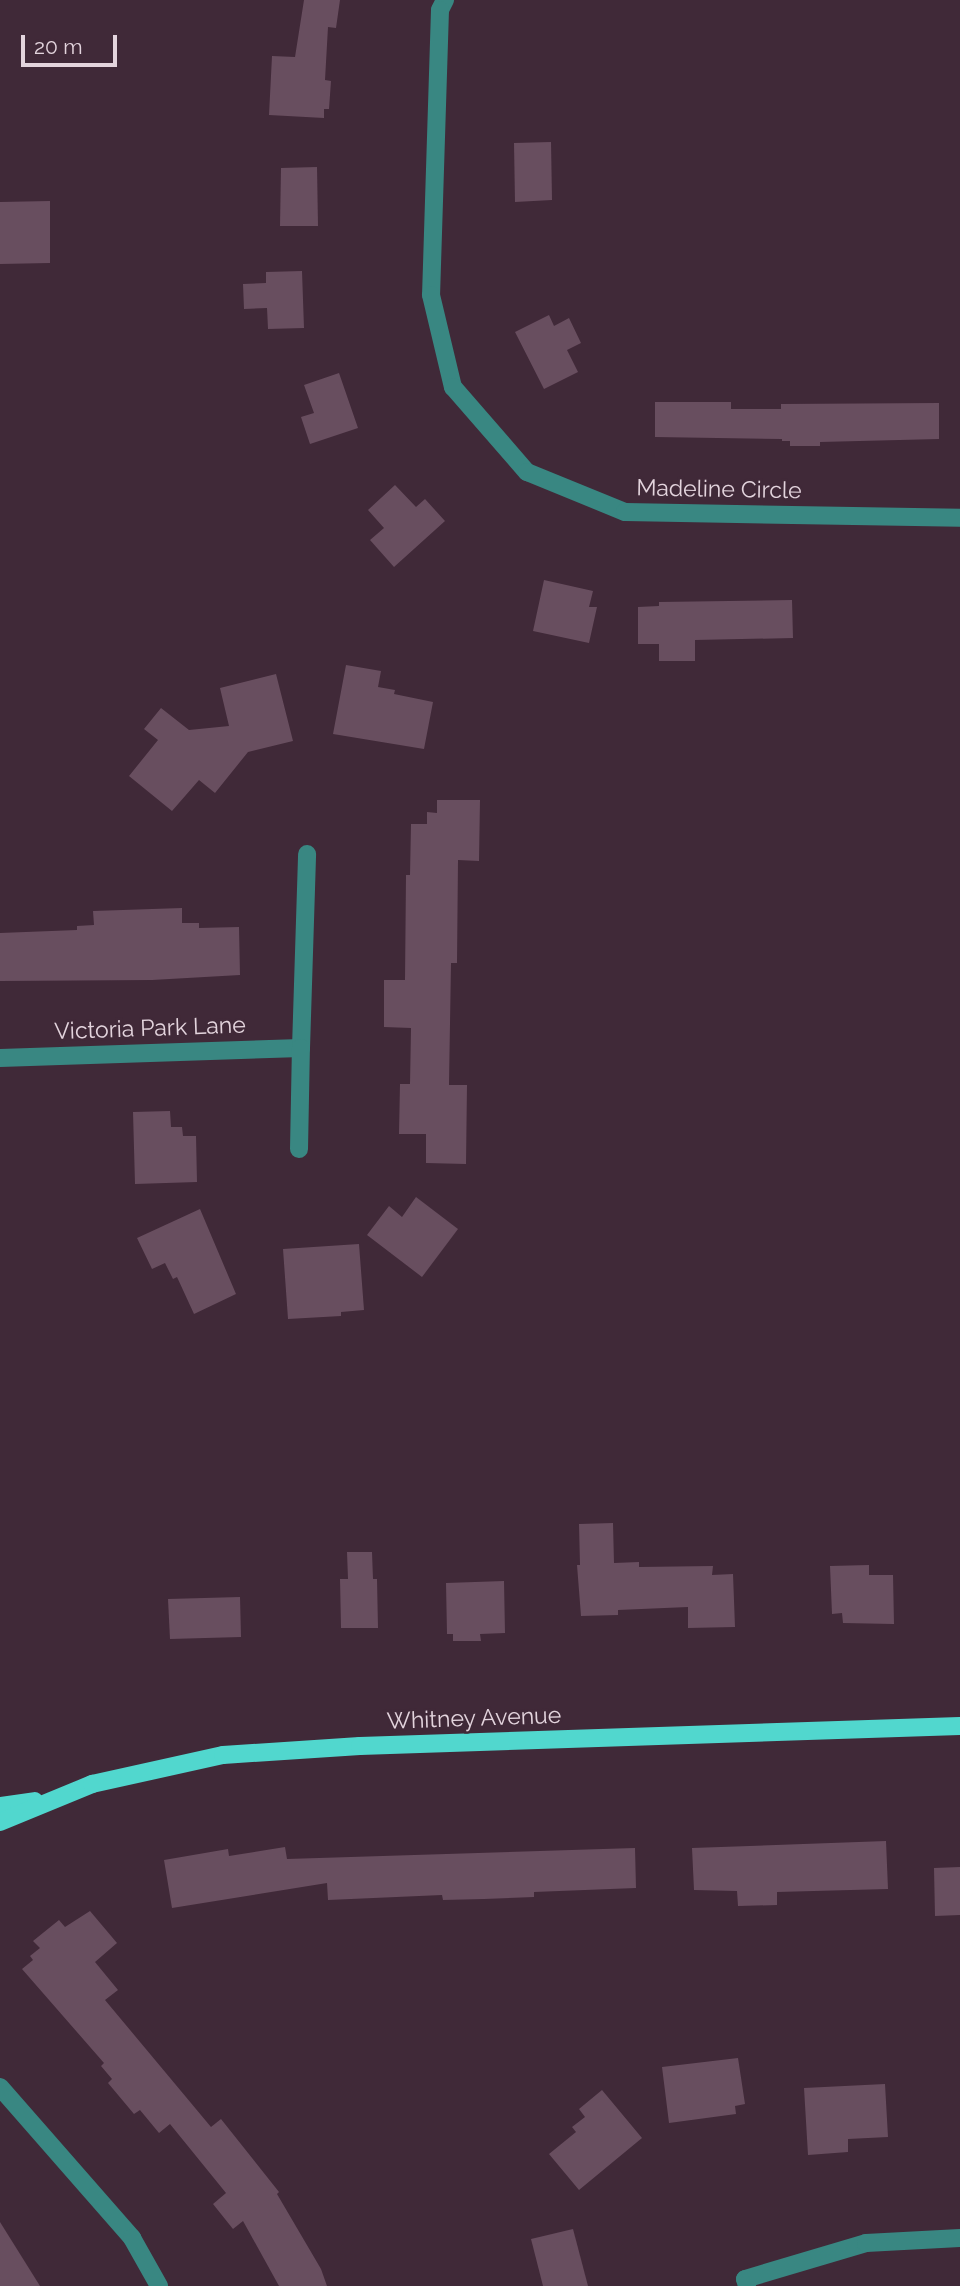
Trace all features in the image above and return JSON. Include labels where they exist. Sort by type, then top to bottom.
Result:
[{"type":"main road","name":"Whitney Avenue","points":[[0,1822],[92,1784],[223,1755],[360,1746],[960,1726]]},
{"type":"main road","points":[[0,1806],[59,1797]]},
{"type":"street","name":"Madeline Circle","points":[[445,0],[439,10],[430,295],[453,387],[527,472],[625,512],[960,518]]},
{"type":"street","points":[[299,1149],[307,854]]},
{"type":"street","name":"Victoria Park Lane","points":[[0,1058],[301,1048]]},
{"type":"street","points":[[0,2087],[132,2238],[159,2286]]},
{"type":"street","points":[[746,2282],[866,2243],[960,2238]]},
{"type":"building","points":[[304,0],[340,0],[336,28],[328,27],[325,80],[331,81],[329,109],[324,109],[324,118],[269,115],[272,56],[295,57]]},
{"type":"building","points":[[551,142],[552,200],[515,202],[514,143]]},
{"type":"building","points":[[317,167],[318,226],[280,226],[281,168]]},
{"type":"building","points":[[50,201],[50,263],[0,264],[0,202]]},
{"type":"building","points":[[302,271],[304,328],[268,329],[267,308],[244,309],[243,284],[266,283],[266,272]]},
{"type":"building","points":[[549,315],[554,326],[569,318],[581,343],[567,350],[578,372],[544,389],[515,332]]},
{"type":"building","points":[[339,373],[358,428],[310,444],[301,417],[314,413],[304,385]]},
{"type":"building","points":[[655,402],[731,402],[731,409],[781,409],[781,404],[939,403],[939,439],[820,442],[820,446],[790,446],[790,441],[782,439],[655,437]]},
{"type":"building","points":[[395,485],[416,507],[425,499],[445,521],[394,567],[370,540],[384,528],[368,510]]},
{"type":"building","points":[[544,580],[593,591],[589,607],[597,607],[589,643],[533,631]]},
{"type":"building","points":[[792,600],[793,638],[695,640],[695,661],[659,661],[659,644],[638,644],[638,607],[659,606],[659,602]]},
{"type":"building","points":[[346,665],[381,671],[378,687],[395,690],[394,694],[433,702],[424,749],[333,734]]},
{"type":"building","points":[[276,674],[293,741],[248,752],[215,793],[199,780],[172,811],[129,776],[158,740],[144,729],[161,708],[189,730],[229,726],[220,688]]},
{"type":"building","points":[[437,800],[480,800],[479,861],[458,860],[457,963],[451,963],[449,1085],[467,1085],[466,1164],[426,1163],[426,1134],[399,1134],[400,1084],[410,1084],[411,1028],[384,1027],[384,980],[405,980],[406,875],[410,875],[411,824],[427,824],[427,812],[437,813]]},
{"type":"building","points":[[182,908],[182,923],[199,923],[199,928],[239,927],[240,975],[152,980],[0,981],[0,933],[77,930],[77,926],[94,925],[93,911]]},
{"type":"building","points":[[170,1111],[171,1127],[182,1127],[183,1136],[196,1136],[197,1182],[135,1184],[133,1112]]},
{"type":"building","points":[[416,1197],[458,1229],[422,1277],[367,1235],[389,1206],[402,1217]]},
{"type":"building","points":[[200,1209],[236,1294],[194,1314],[177,1277],[173,1279],[165,1263],[152,1269],[137,1238]]},
{"type":"building","points":[[359,1244],[364,1310],[341,1312],[341,1316],[288,1319],[283,1249]]},
{"type":"building","points":[[613,1523],[614,1563],[639,1562],[639,1567],[713,1566],[712,1575],[733,1574],[735,1627],[688,1628],[688,1607],[618,1610],[618,1615],[581,1616],[577,1565],[580,1565],[579,1524]]},
{"type":"building","points":[[347,1552],[372,1552],[373,1579],[377,1579],[378,1628],[341,1628],[340,1579],[348,1579]]},
{"type":"building","points":[[869,1565],[869,1575],[893,1575],[894,1624],[843,1623],[842,1613],[832,1614],[830,1566]]},
{"type":"building","points":[[504,1581],[505,1633],[480,1634],[481,1641],[453,1641],[453,1634],[447,1634],[446,1583]]},
{"type":"building","points":[[240,1597],[241,1637],[170,1639],[168,1599]]},
{"type":"building","points":[[886,1841],[888,1889],[777,1892],[777,1905],[738,1906],[737,1891],[694,1890],[692,1848]]},
{"type":"building","points":[[285,1847],[287,1859],[635,1848],[636,1888],[534,1892],[534,1897],[484,1899],[443,1900],[442,1895],[328,1900],[327,1883],[172,1908],[164,1860],[228,1849],[229,1856]]},
{"type":"building","points":[[960,1867],[960,1915],[935,1916],[934,1868]]},
{"type":"building","points":[[90,1911],[117,1943],[95,1962],[118,1990],[105,2000],[211,2127],[221,2119],[279,2192],[277,2194],[321,2269],[327,2286],[279,2286],[243,2221],[233,2229],[213,2204],[226,2193],[170,2124],[159,2133],[140,2110],[134,2114],[108,2083],[112,2079],[101,2066],[104,2063],[22,1969],[33,1960],[30,1956],[40,1948],[33,1941],[59,1920],[65,1927]]},
{"type":"building","points":[[738,2058],[745,2104],[735,2106],[736,2114],[669,2123],[662,2067]]},
{"type":"building","points":[[885,2084],[888,2137],[848,2139],[848,2152],[808,2155],[804,2088]]},
{"type":"building","points":[[602,2090],[642,2138],[579,2190],[549,2154],[576,2132],[572,2127],[585,2117],[579,2109]]},
{"type":"building","points":[[0,2222],[40,2286],[0,2286]]},
{"type":"building","points":[[573,2229],[588,2286],[543,2286],[531,2239]]}]
